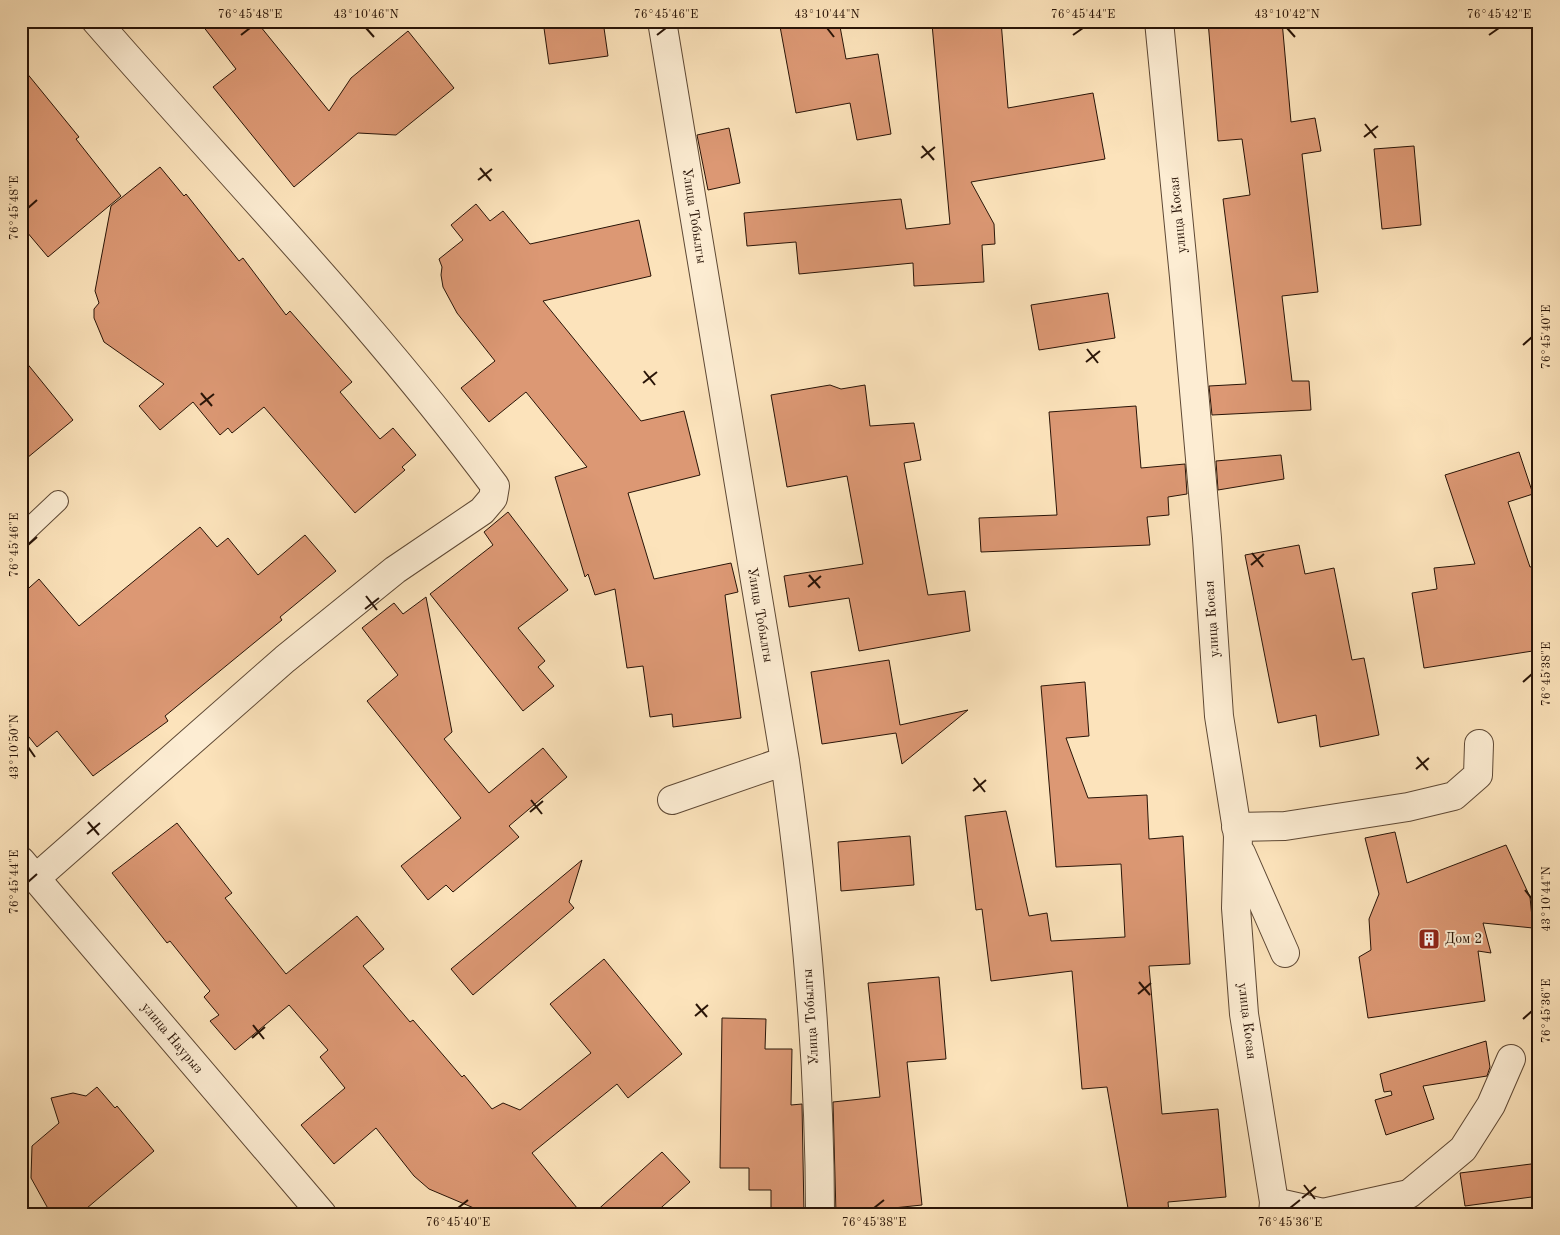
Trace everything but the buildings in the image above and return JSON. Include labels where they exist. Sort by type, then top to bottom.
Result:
[{"type":"street","points":[[28,870],[395,570],[482,511],[493,498],[495,486],[435,408],[350,308],[96,21]]},
{"type":"street","name":"Улица Тобылгы","points":[[662,21],[785,761],[800,872],[814,1045],[820,1148],[820,1214]]},
{"type":"street","name":"улица Косая","points":[[1159,21],[1189,325],[1219,716],[1237,836],[1236,908],[1244,1014],[1274,1208]]},
{"type":"street","points":[[1285,953],[1237,836],[1285,826],[1348,818],[1454,796],[1478,775],[1479,744]]},
{"type":"street","points":[[672,800],[785,761]]},
{"type":"street","name":"улица Наурыз","points":[[28,870],[322,1214]]},
{"type":"street","points":[[1274,1208],[1323,1213],[1409,1194],[1462,1149],[1491,1105],[1511,1060]]},
{"type":"lane","points":[[21,536],[58,501]]},
{"type":"place","name":"Дом 2","points":[[1429,939]]}]
